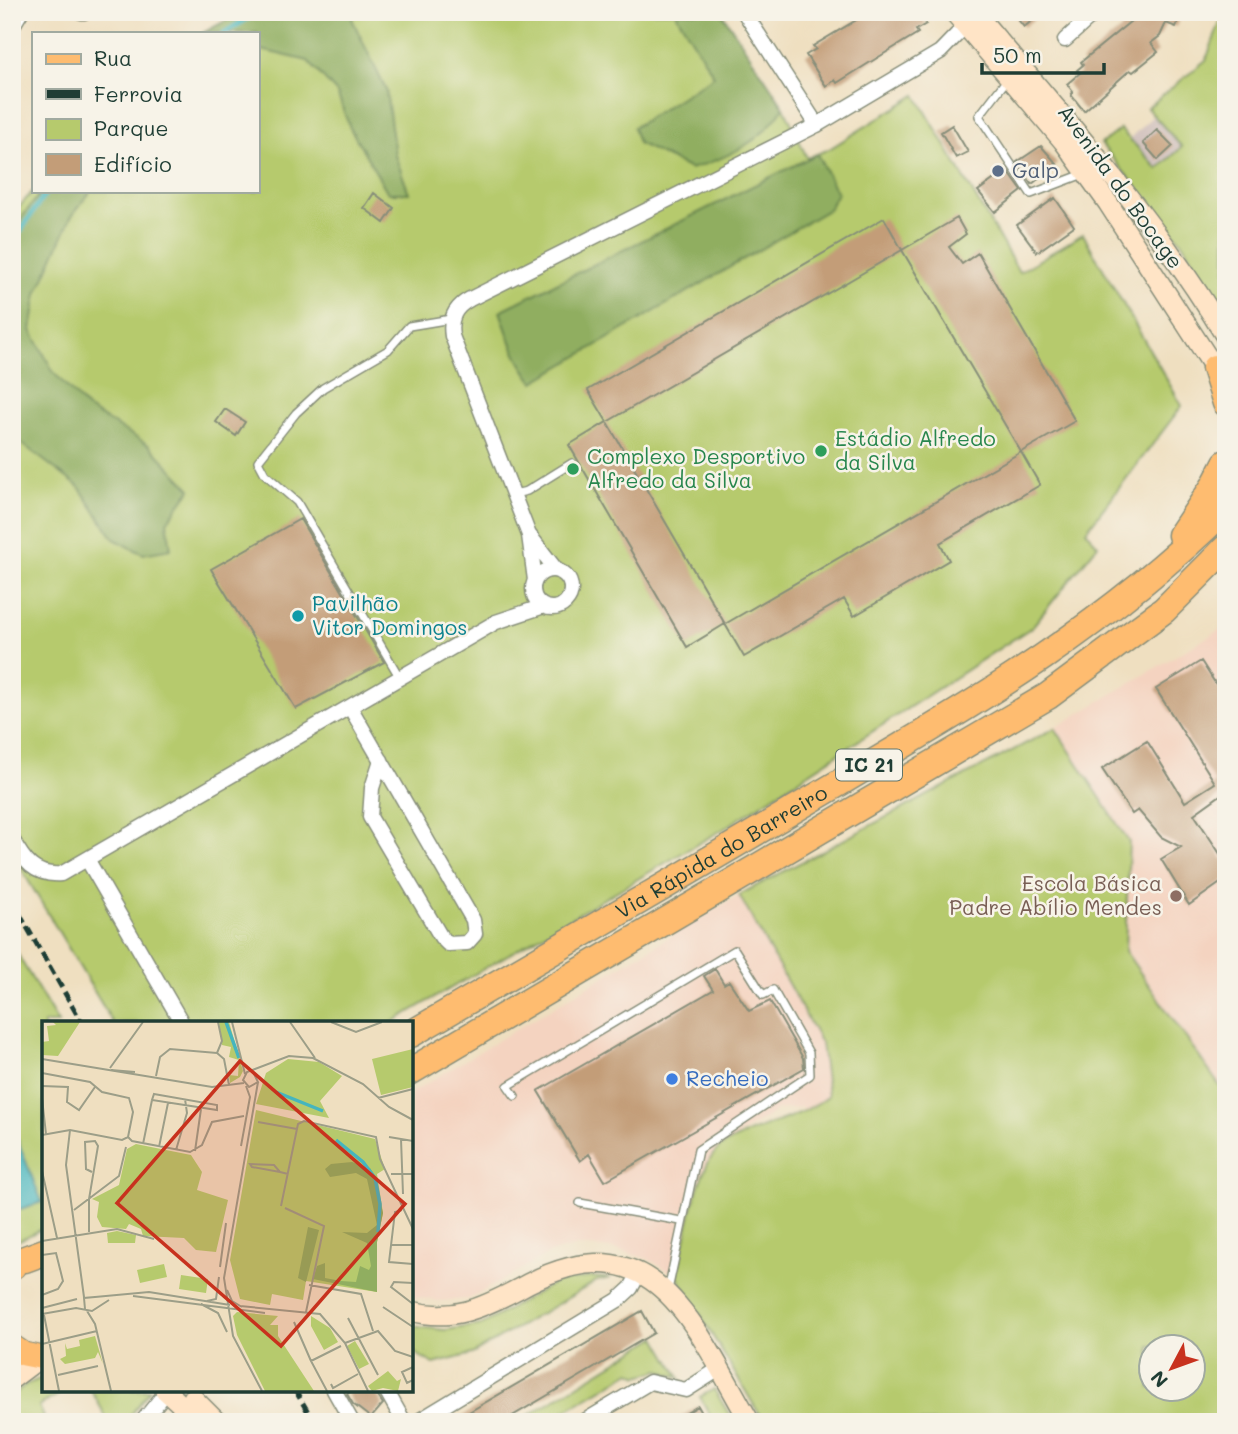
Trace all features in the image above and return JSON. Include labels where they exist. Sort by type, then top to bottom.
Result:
[{"type":"highway","points":[[1220,376],[1226,403]]},
{"type":"highway","points":[[1148,580],[1214,486],[1226,463]]},
{"type":"highway","name":"Via Rápida do Barreiro","points":[[413,1033],[958,713],[1058,649],[1148,580],[1226,508]]},
{"type":"highway","name":"Via Rápida do Barreiro","points":[[413,1070],[1048,696],[1164,610],[1226,548]]},
{"type":"highway","points":[[1164,610],[1214,582],[1226,571]]},
{"type":"main road","name":"Avenida do Bocage","points":[[967,16],[1009,77],[1087,173],[1220,376]]},
{"type":"main road","name":"Avenida do Bocage","points":[[967,16],[1032,80],[1156,232],[1226,337]]},
{"type":"main road","points":[[413,1311],[440,1317],[470,1312],[489,1305],[544,1274],[582,1263],[618,1265],[639,1273],[667,1292],[684,1309],[750,1422]]},
{"type":"main road","points":[[12,1346],[42,1358]]},
{"type":"main road","points":[[12,1379],[42,1358]]},
{"type":"main road","points":[[167,1392],[200,1422]]},
{"type":"main road","points":[[190,1393],[217,1422]]},
{"type":"street","points":[[12,27],[21,12]]},
{"type":"street","points":[[744,12],[817,125]]},
{"type":"street","points":[[1065,40],[1096,12]]},
{"type":"street","points":[[544,606],[535,599],[529,535],[454,341],[452,319],[458,307],[817,125],[940,51],[967,16]]},
{"type":"street","points":[[12,839],[34,870],[49,875],[61,874],[496,622],[544,606],[556,608],[569,596],[568,579],[557,571],[529,535]]},
{"type":"street","points":[[496,622],[544,571],[557,571]]},
{"type":"street","points":[[350,707],[381,760],[473,920],[475,934],[467,943],[457,946],[447,944],[441,937],[370,817],[372,788],[381,760]]},
{"type":"street","points":[[87,859],[181,1021]]},
{"type":"street","points":[[417,1422],[618,1300],[631,1288],[639,1273]]},
{"type":"street","points":[[583,1422],[650,1382],[686,1390],[719,1369]]},
{"type":"street","points":[[142,1422],[165,1392]]},
{"type":"street","points":[[335,1392],[352,1422]]},
{"type":"street","points":[[387,1392],[404,1422]]},
{"type":"lane","points":[[1032,80],[1018,74],[1009,77],[979,116],[1031,194],[1087,173]]},
{"type":"lane","points":[[400,678],[297,502],[265,474],[258,461],[296,413],[323,388],[388,350],[409,326],[452,319]]},
{"type":"lane","points":[[513,494],[527,491],[572,463]]},
{"type":"lane","points":[[514,1096],[508,1086],[735,950],[763,995],[773,990],[808,1054],[810,1075],[698,1150],[667,1292]]},
{"type":"lane","points":[[580,1203],[681,1220]]},
{"type":"shaded area","points":[[1153,116],[1182,146],[1158,169],[1129,139]]},
{"type":"shaded area","name":"Escola Básica Padre Abílio Mendes","points":[[1226,626],[1226,1095],[1125,951],[1129,842],[1055,728]]},
{"type":"shaded area","points":[[739,895],[821,1043],[828,1096],[805,1113],[801,1107],[777,1110],[720,1147],[704,1169],[677,1276],[648,1259],[614,1249],[577,1246],[550,1253],[469,1299],[438,1301],[413,1297],[413,1092]]},
{"type":"green space","name":"Complexo Desportivo Alfredo da Silva","points":[[242,12],[721,12],[784,107],[807,158],[829,149],[916,95],[1019,272],[1083,234],[1182,406],[1086,531],[1098,545],[1032,627],[725,828],[394,1021],[112,1021],[13,855],[26,848],[12,824],[12,215],[32,192],[259,192],[259,32],[205,32]]},
{"type":"green space","points":[[242,12],[355,12],[352,19],[386,90],[395,155],[409,193],[388,193],[350,128],[337,93],[308,61],[259,49],[259,32],[205,32]]},
{"type":"green space","points":[[675,12],[721,12],[784,107],[765,130],[743,147],[718,160],[690,169],[638,143],[633,128],[714,76]]},
{"type":"green space","points":[[1224,12],[1226,311],[1183,244],[1101,144],[1120,129],[1158,169],[1182,147],[1147,108],[1206,60]]},
{"type":"green space","points":[[817,154],[837,193],[829,209],[534,382],[518,357],[500,311]]},
{"type":"green space","points":[[41,192],[90,192],[71,217],[37,294],[31,330],[54,373],[88,409],[149,445],[191,489],[167,522],[171,549],[143,554],[114,539],[79,487],[17,440],[12,425],[12,230]]},
{"type":"green space","points":[[1055,728],[1129,842],[1125,951],[1226,1095],[1226,1422],[764,1422],[677,1276],[698,1186],[713,1155],[735,1139],[803,1111],[828,1096],[821,1043],[739,895]]},
{"type":"green space","points":[[12,945],[57,1021],[42,1021],[42,1229],[12,1244]]},
{"type":"green space","points":[[592,1277],[610,1278],[597,1281],[472,1354],[434,1364],[413,1352],[413,1326],[445,1330],[481,1325],[556,1282]]},
{"type":"green space","points":[[656,1337],[680,1378],[660,1370],[639,1376],[631,1372],[546,1422],[518,1422]]},
{"type":"green space","points":[[42,1378],[42,1392],[63,1392],[39,1406],[44,1417],[36,1422],[12,1422],[12,1396],[25,1385]]},
{"type":"green space","points":[[714,1389],[734,1422],[714,1422],[700,1397]]},
{"type":"green space","points":[[92,1392],[148,1392],[125,1422],[109,1422]]},
{"type":"water","points":[[12,1126],[42,1202],[14,1211],[12,1207]]},
{"type":"building","points":[[870,12],[918,12],[926,24],[916,30],[918,33],[837,83],[835,80],[826,86],[806,55],[816,49],[813,46]]},
{"type":"building","points":[[1012,12],[1043,12],[1024,27]]},
{"type":"building","points":[[1142,12],[1182,12],[1176,27],[1166,23],[1160,36],[1151,43],[1158,52],[1133,72],[1130,70],[1084,111],[1071,95],[1073,92],[1067,84],[1080,73],[1077,70],[1083,65],[1081,62]]},
{"type":"building","points":[[952,125],[968,152],[956,158],[941,132]]},
{"type":"building","points":[[1157,130],[1173,146],[1158,160],[1143,143]]},
{"type":"building","points":[[1041,146],[1057,164],[1032,184],[1017,162]]},
{"type":"building","points":[[1007,170],[1022,191],[995,212],[978,191]]},
{"type":"building","points":[[374,193],[394,208],[384,223],[364,208]]},
{"type":"building","points":[[1055,198],[1074,226],[1037,252],[1017,225]]},
{"type":"building","points":[[884,218],[902,250],[607,422],[588,390]]},
{"type":"building","points":[[957,218],[966,234],[949,247],[962,264],[978,253],[1075,421],[1021,452],[902,250]]},
{"type":"building","points":[[225,409],[245,422],[236,436],[216,422]]},
{"type":"building","points":[[607,422],[725,624],[687,647],[569,445]]},
{"type":"building","points":[[1021,452],[1040,485],[940,543],[949,560],[854,616],[844,599],[744,657],[725,624]]},
{"type":"building","name":"Pavilhão Vitor Domingos","points":[[300,519],[384,662],[296,709],[211,569]]},
{"type":"building","points":[[1201,661],[1226,700],[1226,800],[1222,794],[1194,814],[1226,863],[1226,879],[1189,905],[1161,859],[1181,847],[1161,837],[1138,810],[1132,814],[1102,769],[1147,741],[1185,802],[1215,783],[1156,689]]},
{"type":"building","name":"Recheio","points":[[715,969],[724,984],[729,981],[749,1011],[770,1001],[803,1058],[804,1068],[605,1181],[589,1154],[580,1161],[538,1091],[713,990],[704,976]]},
{"type":"building","points":[[642,1311],[654,1333],[502,1422],[452,1422]]},
{"type":"building","points":[[375,1392],[383,1404],[371,1418],[353,1404],[347,1394]]},
{"type":"building","points":[[698,1406],[707,1422],[672,1422]]},
{"type":"waterway","points":[[226,32],[255,14]]},
{"type":"waterway","points":[[12,244],[46,192]]},
{"type":"railway","points":[[12,901],[81,1021]]},
{"type":"railway","points":[[296,1392],[314,1422]]},
{"type":"place","name":"Galp","points":[[998,171]]},
{"type":"place","name":"Estádio Alfredo da Silva","points":[[821,451]]},
{"type":"place","name":"Complexo Desportivo Alfredo da Silva","points":[[573,469]]},
{"type":"place","name":"Pavilhão Vitor Domingos","points":[[298,616]]},
{"type":"place","name":"Escola Básica Padre Abílio Mendes","points":[[1176,896]]},
{"type":"place","name":"Recheio","points":[[672,1079]]}]
